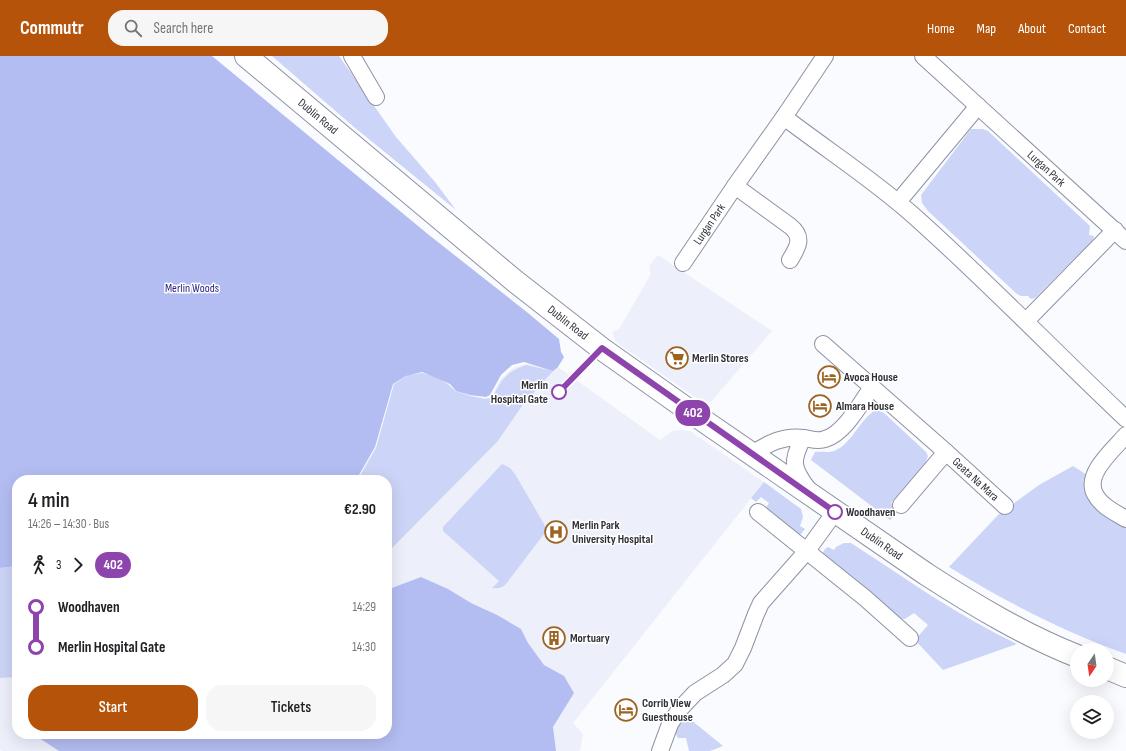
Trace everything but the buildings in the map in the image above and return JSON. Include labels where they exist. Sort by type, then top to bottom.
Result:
[{"type":"main road","name":"Dublin Road","points":[[246,56],[516,282],[602,348],[835,512],[956,593],[1024,632],[1070,653]]},
{"type":"main road","points":[[1114,671],[1126,676]]},
{"type":"street","points":[[352,56],[376,97]]},
{"type":"street","name":"Lurgan Park","points":[[683,263],[825,56]]},
{"type":"street","name":"Lurgan Park","points":[[923,56],[1120,236],[1026,321]]},
{"type":"street","points":[[898,202],[978,106]]},
{"type":"street","points":[[784,117],[898,202],[954,252],[1126,419]]},
{"type":"street","points":[[735,186],[798,233],[797,246],[790,260]]},
{"type":"street","name":"Geata Na Mara","points":[[823,344],[1005,506]]},
{"type":"street","points":[[752,454],[768,444],[784,438],[817,440],[825,439],[835,434],[846,424],[872,387]]},
{"type":"street","points":[[1126,435],[1097,469],[1093,485],[1094,492],[1098,499],[1107,507],[1126,519]]},
{"type":"street","points":[[803,438],[795,452],[795,465],[800,478],[815,498]]},
{"type":"street","name":"Geata Na Mara","points":[[901,505],[946,452]]},
{"type":"street","points":[[758,512],[865,598],[910,638]]},
{"type":"street","points":[[660,751],[670,724],[679,710],[695,693],[731,668],[740,653],[761,603],[806,552],[835,512]]},
{"type":"shaded area","points":[[272,56],[339,56],[396,137],[435,182],[456,210],[354,127]]},
{"type":"shaded area","points":[[971,129],[983,129],[988,131],[1090,226],[1089,235],[1094,236],[1093,240],[1035,298],[1031,299],[1028,296],[1021,296],[1017,294],[928,211],[922,203],[921,195]]},
{"type":"shaded area","points":[[658,255],[772,331],[711,402],[699,400],[616,342],[612,332],[619,329],[651,274],[649,266]]},
{"type":"shaded area","name":"Merlin Park University Hospital","points":[[526,364],[558,367],[660,440],[672,431],[690,431],[764,482],[573,723],[583,734],[580,751],[2,751],[0,749],[0,568],[12,567],[12,739],[392,739],[392,475],[360,475],[376,447],[394,385],[406,376],[422,373],[434,376],[455,390],[485,398],[492,396],[500,380],[515,367]]},
{"type":"shaded area","points":[[526,365],[553,371],[522,406],[497,442],[392,548],[392,475],[361,475],[376,448],[394,384],[408,375],[422,373],[435,377],[448,384],[455,391],[485,399],[492,398],[505,377]]},
{"type":"shaded area","points":[[874,411],[884,413],[926,452],[928,456],[925,464],[891,503],[898,512],[890,520],[811,460],[815,452],[832,452],[840,448]]},
{"type":"shaded area","points":[[502,464],[510,468],[515,474],[546,530],[506,584],[500,588],[492,588],[499,581],[443,531],[443,527]]},
{"type":"shaded area","points":[[1073,466],[1087,475],[1085,483],[1087,492],[1126,527],[1126,654],[1114,649],[1114,643],[1098,643],[1057,626],[991,592],[949,567],[998,515],[1039,485]]},
{"type":"shaded area","points":[[764,482],[801,509],[803,517],[800,526],[805,529],[801,534],[798,534],[765,509],[769,503],[761,497],[756,502],[751,498]]},
{"type":"shaded area","points":[[844,543],[851,543],[953,609],[1017,644],[943,670],[915,640],[928,625],[914,613],[905,619],[898,619],[821,556],[828,547],[834,550],[836,547]]},
{"type":"shaded area","points":[[12,567],[12,677],[0,678],[0,568]]},
{"type":"shaded area","points":[[685,715],[723,746],[710,751],[689,751],[686,738],[678,738],[675,732]]},
{"type":"green space","name":"Merlin Woods","points":[[0,56],[212,56],[429,235],[559,339],[561,352],[564,357],[558,367],[553,371],[524,362],[512,365],[501,375],[490,395],[486,397],[456,391],[450,384],[422,372],[406,376],[393,384],[375,447],[359,475],[12,475],[12,567],[0,568]]},
{"type":"green space","points":[[421,577],[448,589],[471,603],[497,615],[521,629],[528,643],[544,665],[564,676],[574,693],[553,727],[556,751],[59,751],[41,739],[392,739],[392,588]]},
{"type":"bus line","name":"402","points":[[559,392],[602,348],[835,512]]},
{"type":"place","name":"Merlin Stores","points":[[677,358]]},
{"type":"place","name":"Avoca House","points":[[829,377]]},
{"type":"place","name":"Merlin Hospital Gate","points":[[559,392]]},
{"type":"place","name":"Almara House","points":[[820,406]]},
{"type":"place","name":"Woodhaven","points":[[835,512]]},
{"type":"place","name":"Merlin Park University Hospital","points":[[556,532]]},
{"type":"place","name":"Mortuary","points":[[554,638]]},
{"type":"place","name":"Corrib View Guesthouse","points":[[626,710]]}]
